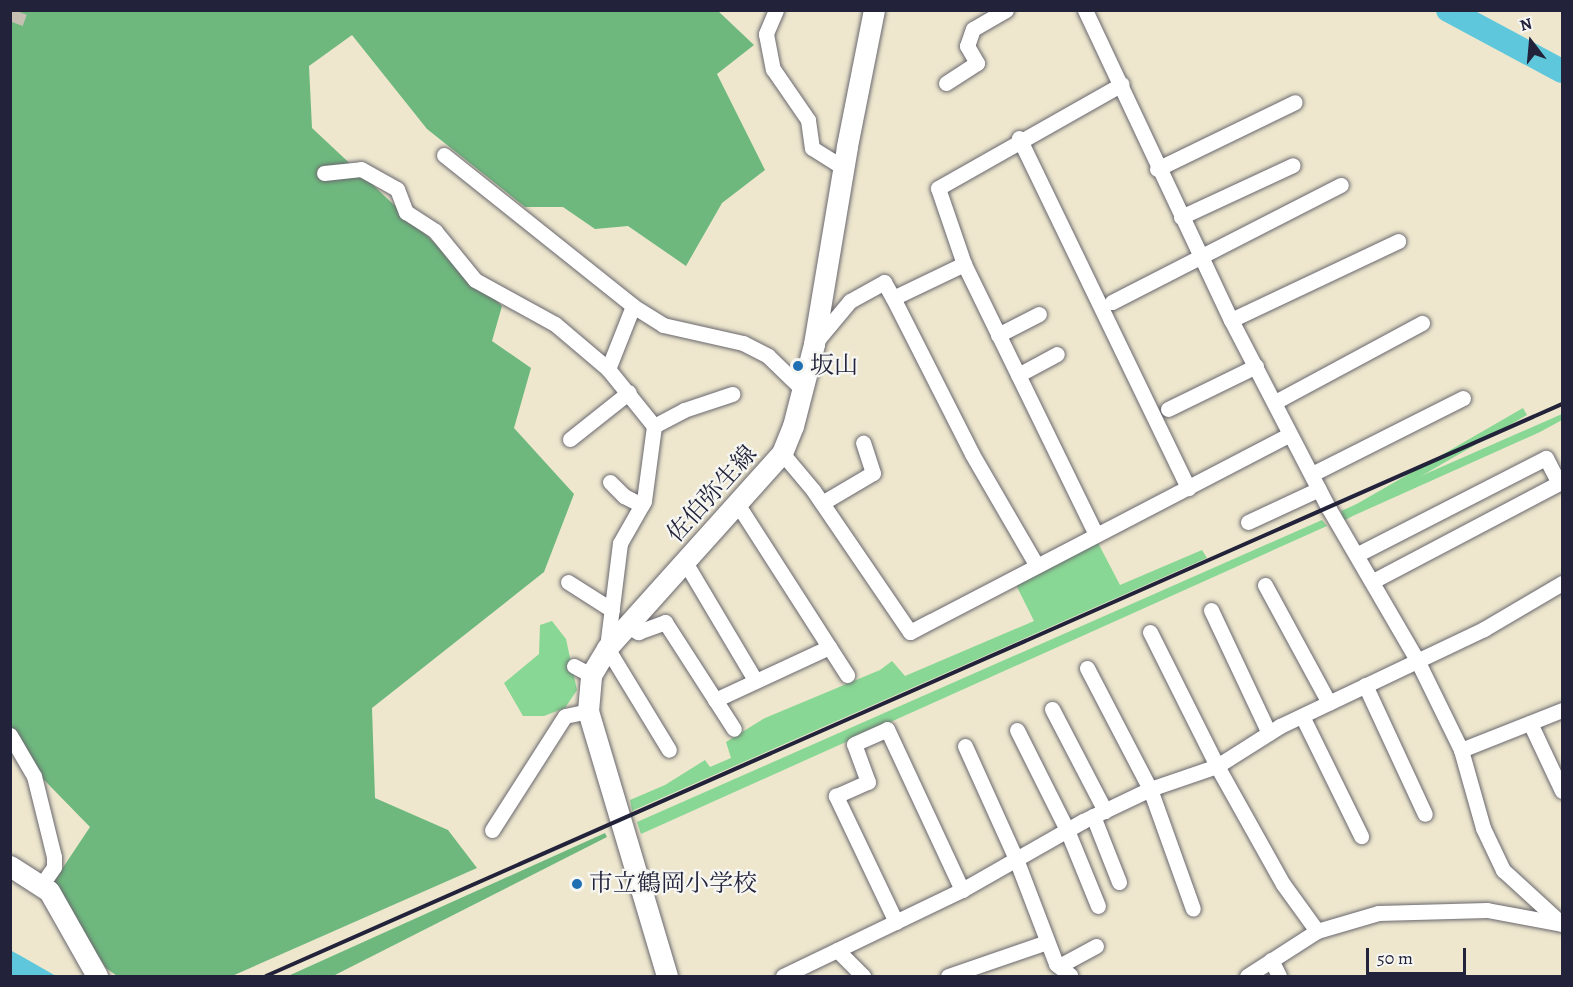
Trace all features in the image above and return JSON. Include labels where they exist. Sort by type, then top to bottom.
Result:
[{"type":"main road","name":"佐伯弥生線","points":[[667,976],[588,711],[582,671],[607,648],[738,505],[782,453],[803,390],[814,344],[843,167],[874,10]]},
{"type":"main road","points":[[10,866],[42,884],[97,976]]},
{"type":"street","points":[[776,10],[766,34],[772,69],[808,120],[812,148],[843,167]]},
{"type":"street","points":[[946,83],[976,63],[967,46],[973,29],[1006,10]]},
{"type":"street","points":[[1085,10],[1122,84],[1157,169],[1199,258],[1319,489],[1418,660],[1461,750],[1483,828],[1503,870],[1563,924],[1487,910],[1378,913],[1317,931],[1247,976]]},
{"type":"street","points":[[1096,535],[964,264],[938,188],[1019,138],[1122,84]]},
{"type":"street","points":[[1157,169],[1295,102]]},
{"type":"street","points":[[1019,138],[1188,488]]},
{"type":"street","points":[[444,155],[633,306],[663,325],[743,343],[768,356],[803,390]]},
{"type":"street","points":[[1180,217],[1293,165]]},
{"type":"street","points":[[324,173],[361,168],[397,189],[406,212],[435,231],[475,280],[555,324],[608,369],[629,392],[654,426],[642,505],[620,543],[607,648],[669,750]]},
{"type":"street","points":[[1112,302],[1341,185]]},
{"type":"street","points":[[1231,320],[1398,241]]},
{"type":"street","points":[[894,298],[964,264]]},
{"type":"street","points":[[814,344],[850,301],[884,282],[972,453],[1037,566]]},
{"type":"street","points":[[608,369],[633,306]]},
{"type":"street","points":[[998,335],[1039,314]]},
{"type":"street","points":[[1275,402],[1422,323]]},
{"type":"street","points":[[1018,375],[1057,354]]},
{"type":"street","points":[[1168,409],[1256,366]]},
{"type":"street","points":[[570,438],[629,392]]},
{"type":"street","points":[[654,426],[684,410],[732,394]]},
{"type":"street","points":[[1312,474],[1462,398]]},
{"type":"street","points":[[782,453],[822,503],[910,632],[1290,434]]},
{"type":"street","points":[[822,503],[873,473],[862,443]]},
{"type":"street","points":[[1358,554],[1546,458],[1559,483],[1373,581]]},
{"type":"street","points":[[610,482],[624,496],[642,505]]},
{"type":"street","points":[[1248,522],[1319,489]]},
{"type":"street","points":[[738,505],[847,675]]},
{"type":"street","points":[[685,562],[756,680]]},
{"type":"street","points":[[568,582],[612,610]]},
{"type":"street","points":[[783,976],[962,890],[1068,830],[1150,789],[1216,766],[1269,733],[1484,628],[1563,583]]},
{"type":"street","points":[[1264,585],[1329,703]]},
{"type":"street","points":[[1211,610],[1269,733]]},
{"type":"street","points":[[627,626],[638,632],[664,622],[734,729]]},
{"type":"street","points":[[1150,632],[1216,766],[1283,884],[1317,931]]},
{"type":"street","points":[[715,700],[830,647]]},
{"type":"street","points":[[1087,668],[1150,789],[1193,909]]},
{"type":"street","points":[[1365,685],[1425,814]]},
{"type":"street","points":[[1052,709],[1099,814],[1119,882]]},
{"type":"street","points":[[1461,750],[1562,710]]},
{"type":"street","points":[[492,830],[565,716],[588,711]]},
{"type":"street","points":[[1302,716],[1361,836]]},
{"type":"street","points":[[1530,723],[1563,791]]},
{"type":"street","points":[[896,922],[836,796],[868,782],[854,744],[888,729],[962,890]]},
{"type":"street","points":[[1017,730],[1068,830],[1098,906]]},
{"type":"street","points":[[10,735],[34,776],[54,857],[54,867],[42,884]]},
{"type":"street","points":[[965,746],[1016,859],[1047,942],[1064,971],[1096,946]]},
{"type":"street","points":[[948,976],[1047,942]]},
{"type":"street","points":[[837,950],[863,976]]},
{"type":"street","points":[[1271,960],[1279,976]]},
{"type":"green space","points":[[717,10],[754,45],[717,74],[765,170],[722,203],[686,266],[628,226],[595,229],[563,207],[525,207],[427,129],[352,35],[309,66],[312,128],[502,306],[492,341],[531,368],[514,428],[574,494],[544,572],[372,708],[375,798],[448,830],[477,868],[232,976],[117,976],[106,968],[52,884],[90,827],[11,746],[10,11]]},
{"type":"green space","points":[[1523,408],[1527,415],[1344,520],[1340,514]]},
{"type":"green space","points":[[1562,414],[1562,420],[1540,432],[1346,519],[1341,511]]},
{"type":"green space","points":[[1322,520],[1327,526],[641,834],[637,822]]},
{"type":"green space","points":[[1096,539],[1120,585],[1202,550],[1207,558],[632,811],[630,800],[665,785],[705,760],[710,767],[731,758],[726,742],[765,718],[880,670],[892,661],[905,676],[1034,621],[1015,583]]},
{"type":"green space","points":[[552,621],[566,639],[577,690],[565,708],[544,716],[523,716],[504,683],[539,654],[540,625]]},
{"type":"green space","points":[[605,833],[607,837],[333,976],[288,976]]},
{"type":"water","points":[[10,950],[21,956],[56,976],[11,976]]},
{"type":"waterway","points":[[1448,10],[1562,71]]},
{"type":"tunnel","points":[[10,21],[14,10]]},
{"type":"railway","points":[[266,976],[1562,404]]},
{"type":"place","name":"坂山","points":[[798,366]]},
{"type":"place","name":"市立鶴岡小学校","points":[[577,884]]}]
